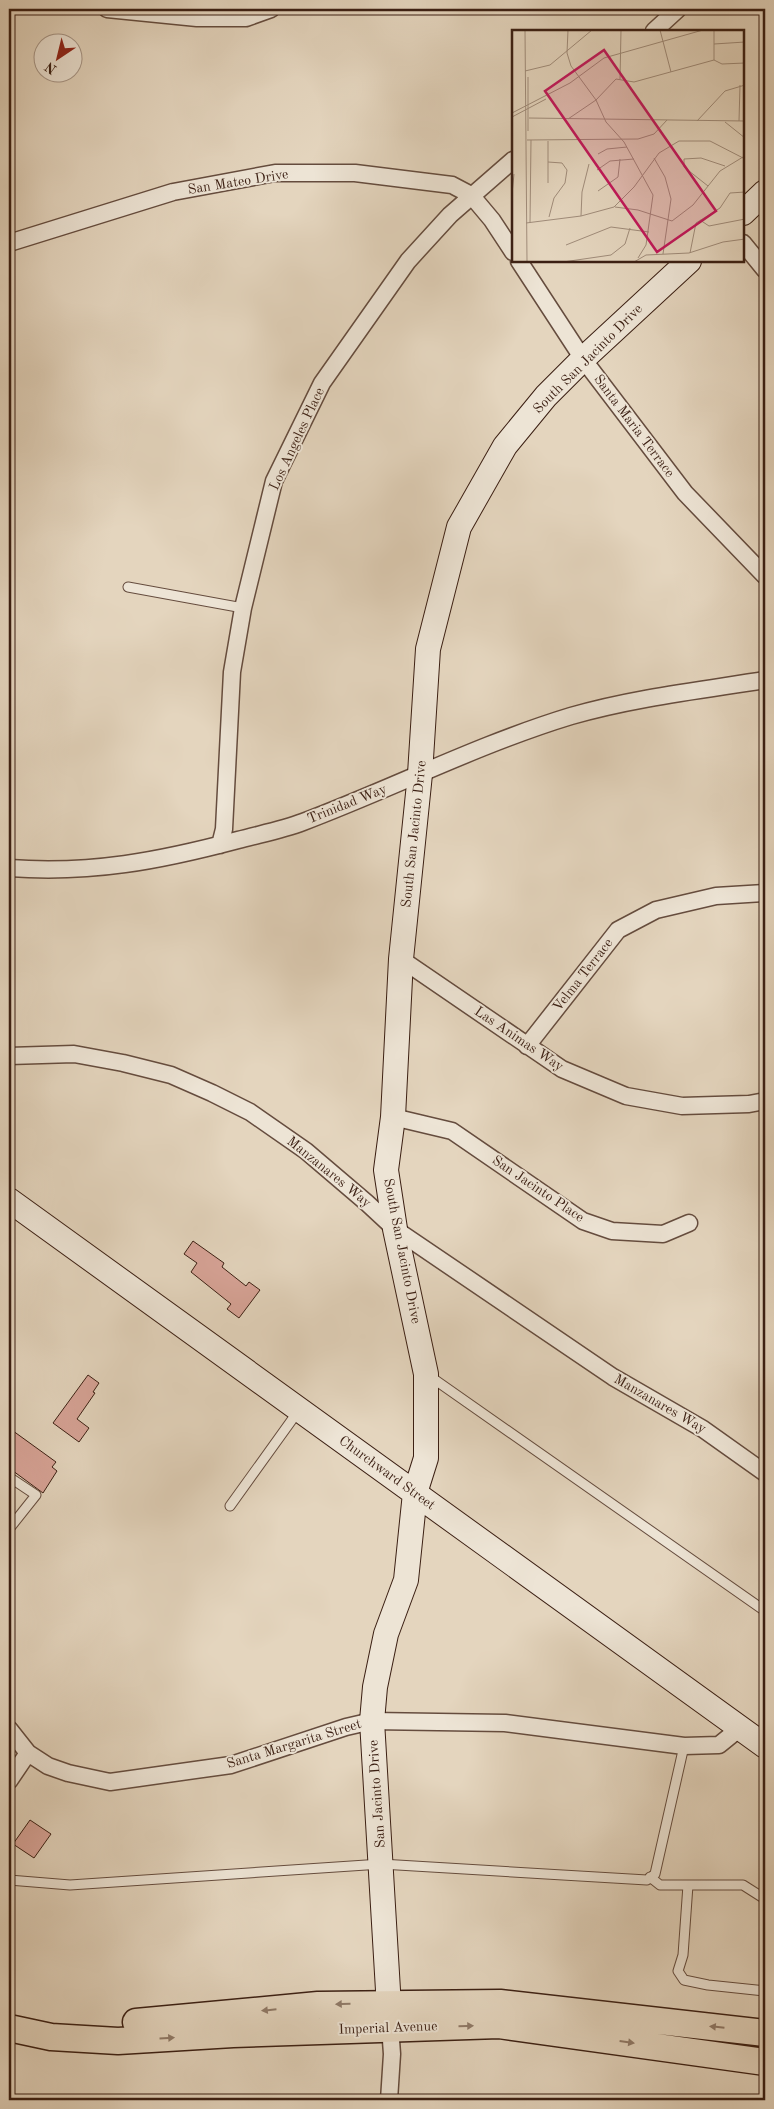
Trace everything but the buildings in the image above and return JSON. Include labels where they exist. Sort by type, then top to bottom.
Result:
[{"type":"main road","name":"Imperial Avenue","points":[[9,2028],[51,2037],[118,2041],[233,2034],[500,2003],[765,2032]]},
{"type":"main road","name":"Imperial Avenue","points":[[9,2012],[52,2023],[88,2025],[147,2022],[318,2005],[390,2015],[499,2025],[765,2062]]},
{"type":"street","points":[[107,9],[246,18],[271,9]]},
{"type":"street","points":[[655,30],[678,9]]},
{"type":"street","name":"Los Angeles Place","points":[[220,845],[224,829],[232,672],[243,608],[274,481],[322,383],[408,261],[450,215],[512,161]]},
{"type":"street","name":"San Mateo Drive","points":[[9,243],[173,192],[275,173],[355,173],[452,185],[471,196]]},
{"type":"street","points":[[744,211],[765,192]]},
{"type":"street","points":[[471,196],[492,220],[512,250]]},
{"type":"street","points":[[744,244],[765,270]]},
{"type":"street","name":"Santa Maria Terrace","points":[[520,262],[583,359],[685,493],[765,576]]},
{"type":"street","name":"South San Jacinto Drive","points":[[416,1493],[426,1458],[426,1374],[396,1229],[386,1170],[393,1117],[401,959],[420,774],[428,649],[459,527],[505,446],[546,396],[583,359],[689,262]]},
{"type":"street","name":"Trinidad Way","points":[[9,868],[69,870],[107,868],[183,855],[301,823],[459,757],[572,716],[678,693],[765,680]]},
{"type":"street","name":"Velma Terrace","points":[[527,1046],[618,930],[656,910],[716,896],[765,893]]},
{"type":"street","name":"Las Animas Way","points":[[401,959],[562,1069],[626,1096],[682,1106],[749,1104],[765,1101]]},
{"type":"street","name":"Manzanares Way","points":[[9,1056],[74,1054],[123,1063],[171,1075],[250,1112],[306,1152],[367,1202],[396,1229],[612,1377],[703,1429],[765,1473]]},
{"type":"street","name":"San Jacinto Place","points":[[393,1117],[452,1132],[583,1221],[612,1231],[663,1234],[688,1223]]},
{"type":"street","name":"Churchward Street","points":[[9,1200],[765,1746]]},
{"type":"street","name":"San Jacinto Drive","points":[[388,2100],[392,2054],[372,1721],[375,1688],[386,1634],[406,1580],[416,1493]]},
{"type":"street","name":"Santa Margarita Street","points":[[9,1729],[28,1753],[48,1766],[68,1773],[110,1782],[231,1765],[346,1727],[372,1721],[505,1723],[684,1746],[719,1745],[740,1728]]},
{"type":"street","points":[[9,1781],[28,1753]]},
{"type":"lane","points":[[128,587],[243,608]]},
{"type":"lane","points":[[426,1374],[765,1611]]},
{"type":"lane","points":[[230,1506],[300,1409]]},
{"type":"lane","points":[[9,1477],[36,1495],[9,1529]]},
{"type":"lane","points":[[9,1880],[70,1885],[381,1864],[647,1880],[655,1874],[684,1746]]},
{"type":"lane","points":[[650,1877],[660,1885],[743,1885],[765,1899]]},
{"type":"lane","points":[[688,1885],[683,1955],[678,1971],[684,1980],[708,1985],[765,1991]]}]
